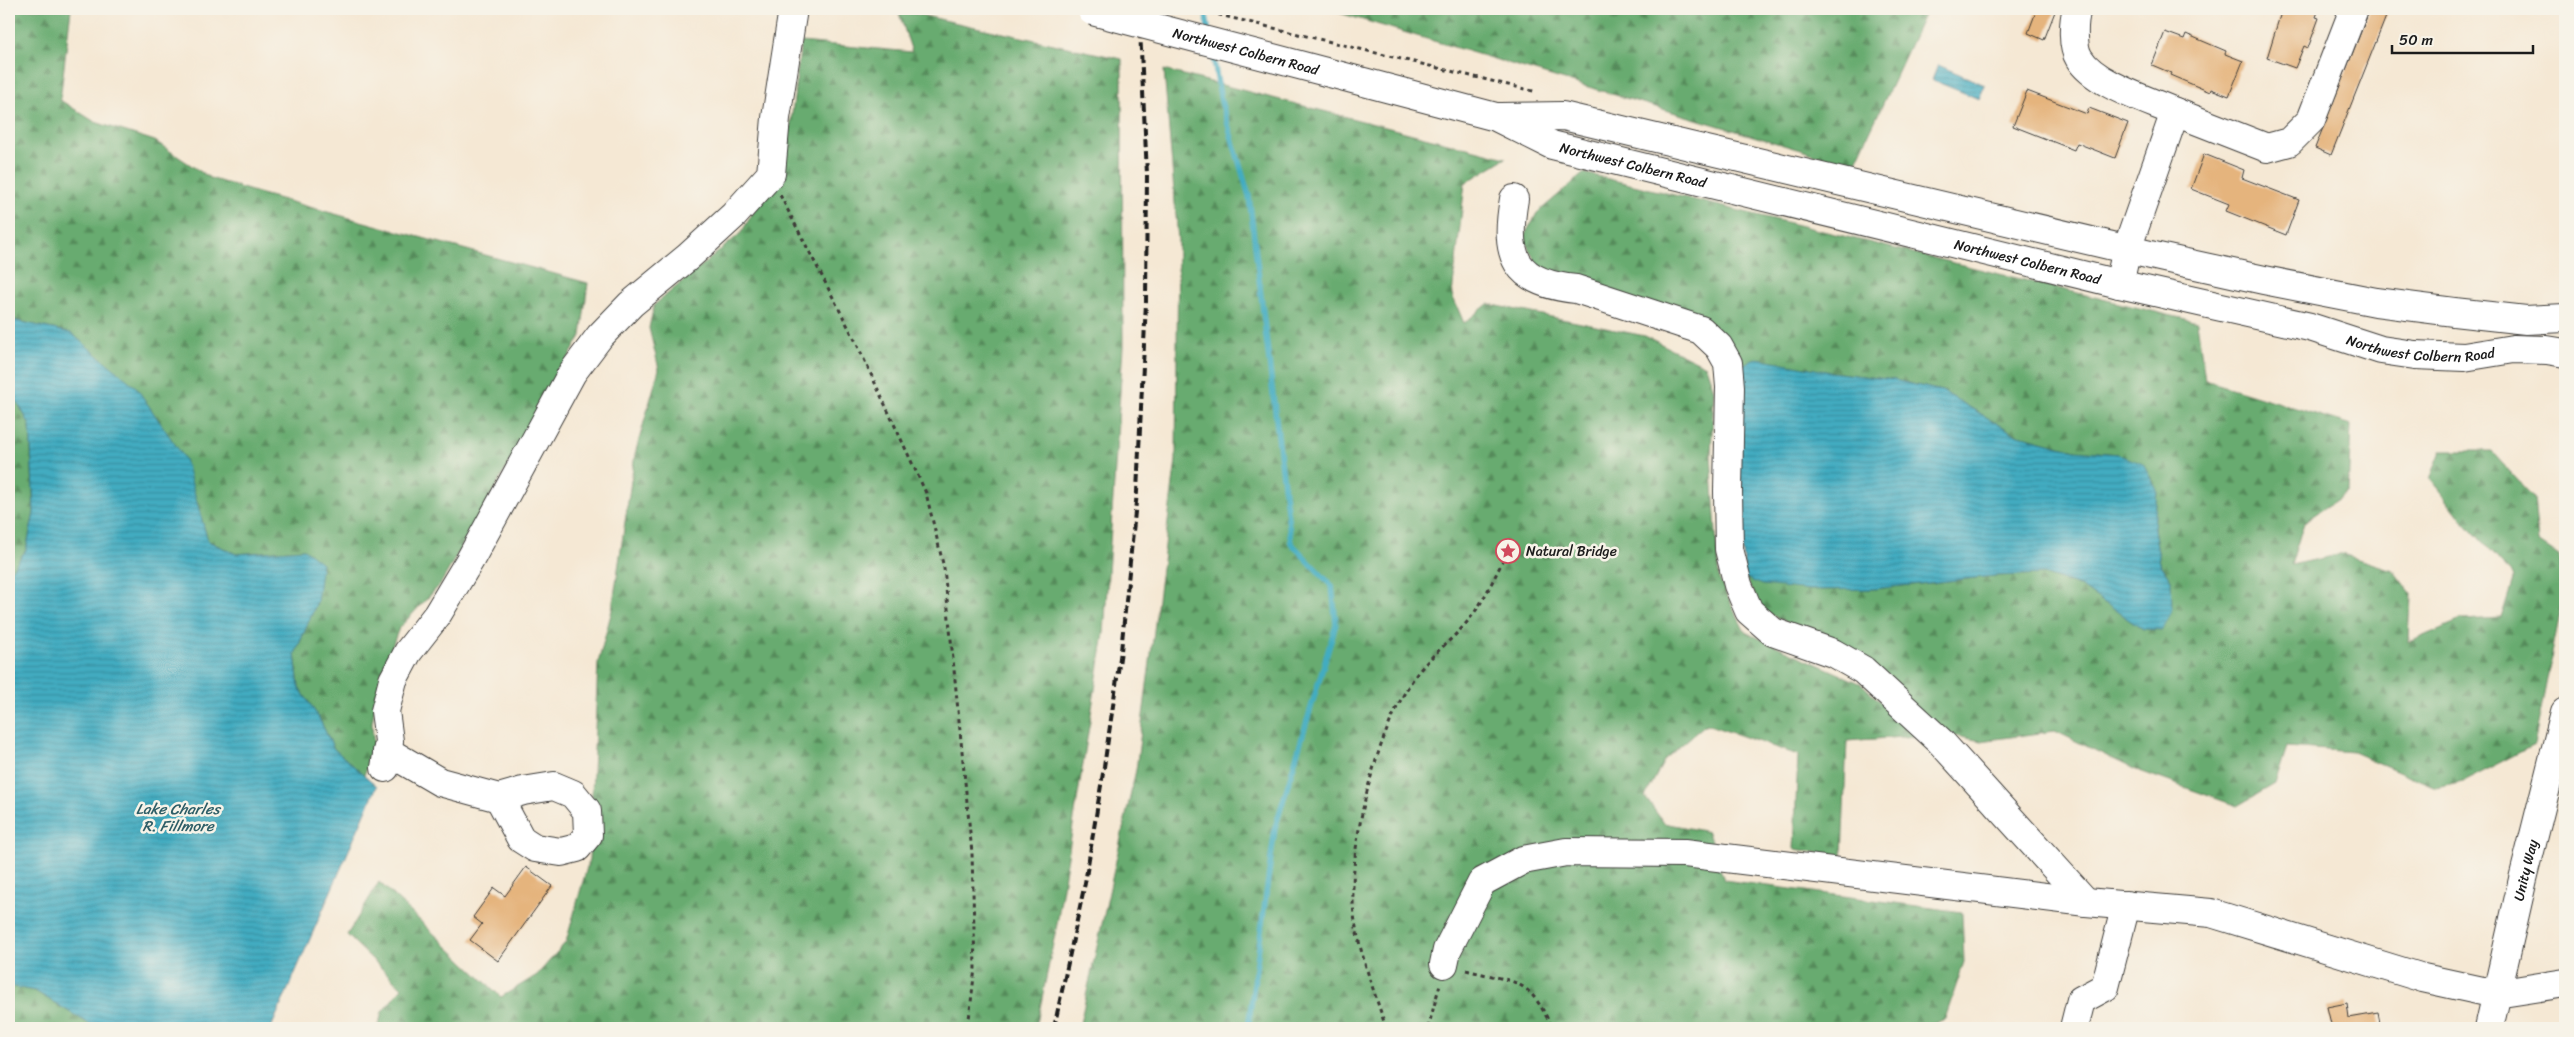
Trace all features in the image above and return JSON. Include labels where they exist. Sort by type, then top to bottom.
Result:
[{"type":"main road","points":[[499,798],[440,782],[386,759],[389,741],[385,711],[392,680],[408,652],[437,615],[470,560],[572,374],[600,336],[631,304],[688,257],[734,215],[771,174],[776,118],[793,9]]},
{"type":"main road","points":[[2077,9],[2075,41],[2078,58],[2100,79],[2175,112],[2266,148],[2289,142],[2311,120],[2354,9]]},
{"type":"main road","name":"Northwest Colbern Road","points":[[1087,10],[1496,117],[1552,145],[2118,284],[2310,327],[2381,350],[2415,355],[2464,357],[2513,349],[2565,353]]},
{"type":"main road","points":[[2118,284],[2127,249],[2175,112]]},
{"type":"main road","name":"Northwest Colbern Road","points":[[1496,117],[1563,116],[2127,249],[2264,280],[2376,302],[2526,320],[2565,318]]},
{"type":"main road","points":[[1514,199],[1510,240],[1514,254],[1529,275],[1539,282],[1556,287],[1576,289],[1701,330],[1719,348],[1728,363],[1730,388],[1728,491],[1730,549],[1738,585],[1749,611],[1773,632],[1833,653],[1862,670],[1940,741],[2086,902]]},
{"type":"main road","name":"Unity Way","points":[[2489,1028],[2522,879],[2565,712]]},
{"type":"main road","points":[[1444,964],[1447,950],[1482,882],[1523,860],[1566,852],[1685,853],[2086,902],[2211,913],[2423,978],[2496,994],[2565,983]]},
{"type":"main road","points":[[2074,1028],[2081,1000],[2105,987],[2126,905]]},
{"type":"path","points":[[1194,9],[1333,43]]},
{"type":"path","points":[[771,174],[788,212],[856,342],[926,493],[944,568],[972,853],[975,968],[968,1028]]},
{"type":"path","points":[[1386,1028],[1362,954],[1353,902],[1356,851],[1368,789],[1390,719],[1412,681],[1435,651],[1471,617],[1508,551]]},
{"type":"path","points":[[1428,1028],[1444,964],[1509,979],[1525,987],[1541,1004],[1552,1028]]},
{"type":"green space","points":[[9,9],[71,9],[60,100],[95,122],[155,141],[210,178],[258,193],[588,283],[581,336],[440,585],[399,628],[380,678],[372,723],[374,751],[364,775],[334,749],[319,718],[299,687],[295,654],[317,602],[304,549],[236,554],[208,541],[198,507],[71,333],[13,320],[9,321]]},
{"type":"green space","points":[[1326,9],[1927,9],[1854,166]]},
{"type":"green space","points":[[898,10],[1122,59],[1123,347],[1104,634],[1057,924],[1036,1028],[378,1028],[382,1012],[402,988],[347,935],[379,882],[501,997],[537,975],[566,942],[589,860],[598,663],[612,610],[635,454],[659,369],[649,328],[654,305],[741,233],[787,154],[801,42],[912,52]]},
{"type":"green space","points":[[1164,70],[1506,158],[1465,183],[1452,295],[1464,323],[1488,304],[1645,336],[1706,366],[1714,390],[1711,455],[1719,579],[1745,632],[1862,684],[1916,736],[1847,741],[1842,856],[1794,849],[1798,755],[1706,724],[1665,759],[1645,797],[1664,823],[1708,832],[1724,880],[1962,912],[1964,962],[1945,1019],[1923,1028],[1079,1028],[1136,770],[1176,460],[1178,240]]},
{"type":"green space","points":[[1584,173],[2197,322],[2205,380],[2351,425],[2348,492],[2304,522],[2291,565],[2342,554],[2393,570],[2411,594],[2409,642],[2461,620],[2501,618],[2514,577],[2460,517],[2430,479],[2441,451],[2491,451],[2534,498],[2538,542],[2559,556],[2563,598],[2534,745],[2464,781],[2436,787],[2353,752],[2287,747],[2275,784],[2237,806],[2134,769],[2055,731],[1981,741],[1952,735],[1790,624],[1763,611],[1745,578],[1810,590],[1873,589],[1994,576],[2044,574],[2082,587],[2142,629],[2171,580],[2160,563],[2154,529],[2157,490],[2118,454],[2075,450],[2015,434],[1942,391],[1894,380],[1831,372],[1742,365],[1728,341],[1539,268],[1523,238],[1537,213]]},
{"type":"green space","points":[[9,387],[30,425],[34,513],[26,550],[9,573]]},
{"type":"green space","points":[[9,986],[35,991],[96,1028],[9,1028]]},
{"type":"water","points":[[1938,65],[1985,85],[1979,99],[1932,80]]},
{"type":"water","name":"Lake Charles R. Fillmore","points":[[13,320],[71,333],[136,387],[185,459],[208,541],[236,554],[304,549],[322,563],[317,602],[295,654],[299,687],[319,718],[334,749],[377,786],[271,1028],[96,1028],[35,991],[9,986],[9,573],[26,550],[34,513],[30,425],[9,387],[9,321]]},
{"type":"water","points":[[1758,358],[1831,372],[1894,380],[1942,391],[2015,434],[2075,450],[2118,454],[2143,464],[2157,490],[2154,529],[2160,563],[2171,580],[2172,609],[2163,630],[2142,629],[2082,587],[2044,574],[1994,576],[1873,589],[1810,590],[1763,585],[1745,578],[1738,492],[1742,365]]},
{"type":"building","points":[[2037,9],[2056,9],[2044,40],[2028,33]]},
{"type":"building","points":[[2282,9],[2319,9],[2316,17],[2319,18],[2308,48],[2304,46],[2295,68],[2267,58]]},
{"type":"building","points":[[2370,9],[2389,9],[2331,155],[2315,148]]},
{"type":"building","points":[[2165,32],[2184,39],[2186,34],[2226,51],[2225,54],[2243,61],[2229,96],[2211,89],[2210,92],[2152,65]]},
{"type":"building","points":[[2027,91],[2087,114],[2089,108],[2128,123],[2115,158],[2077,143],[2074,150],[2013,126]]},
{"type":"building","points":[[2204,154],[2244,170],[2242,178],[2299,200],[2286,235],[2226,211],[2229,204],[2191,189]]},
{"type":"building","points":[[526,867],[552,886],[498,961],[470,940],[482,924],[473,917],[494,888],[505,896]]},
{"type":"building","points":[[2347,1003],[2349,1018],[2378,1013],[2381,1028],[2332,1028],[2327,1007]]},
{"type":"waterway","points":[[1205,9],[1209,34]]},
{"type":"waterway","points":[[1212,50],[1221,101],[1249,196],[1291,543],[1332,586],[1336,624],[1275,828],[1248,1028]]},
{"type":"railway","points":[[1054,1028],[1085,883],[1104,767],[1121,651],[1137,492],[1146,302],[1147,174],[1139,9]]},
{"type":"place","name":"Natural Bridge","points":[[1508,551]]}]
